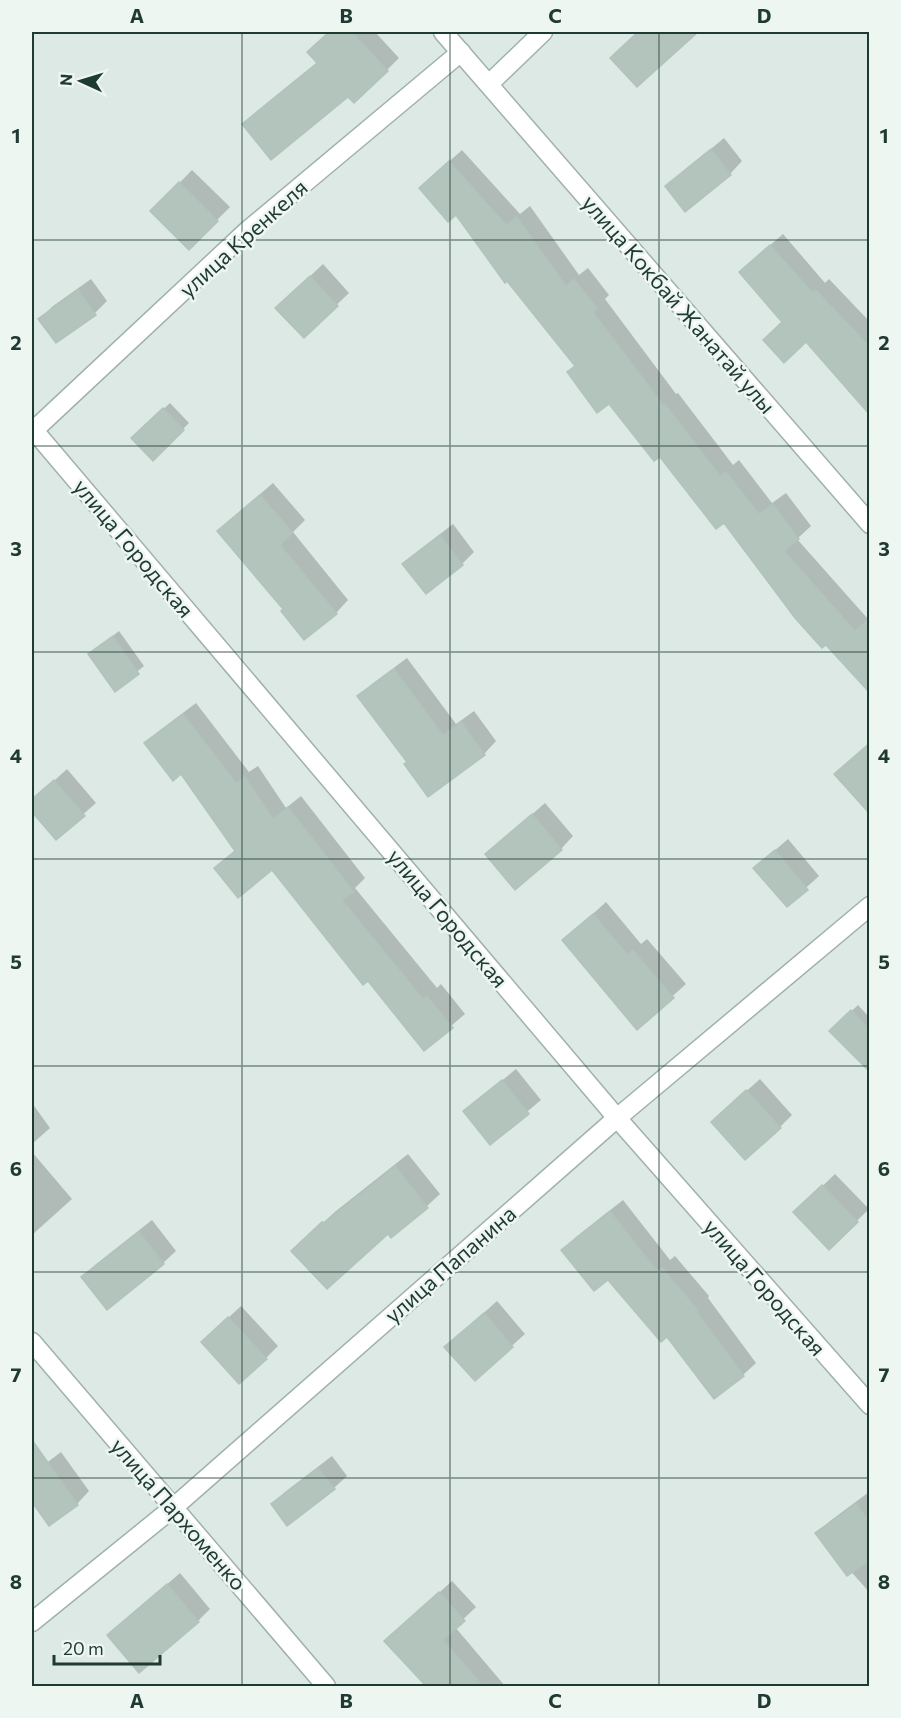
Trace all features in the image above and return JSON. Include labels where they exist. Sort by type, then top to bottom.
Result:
[{"type":"street","name":"улица Кокбай Жанатай улы","points":[[443,32],[870,524]]},
{"type":"street","points":[[489,84],[543,32]]},
{"type":"street","name":"улица Кренкеля","points":[[32,430],[248,231],[461,52]]},
{"type":"street","name":"улица Городская","points":[[32,430],[617,1118],[870,1405]]},
{"type":"street","name":"улица Папанина","points":[[32,1622],[174,1507],[617,1118],[870,906]]},
{"type":"street","name":"улица Пархоменко","points":[[32,1342],[326,1686]]},
{"type":"building","points":[[329,32],[352,32],[388,71],[354,103],[348,97],[271,160],[242,124],[317,63],[307,52]]},
{"type":"building","points":[[638,32],[698,32],[637,87],[610,58]]},
{"type":"building","points":[[711,149],[731,175],[685,212],[665,186]]},
{"type":"building","points":[[449,161],[506,225],[517,217],[566,286],[574,279],[597,308],[593,312],[720,476],[726,472],[759,514],[773,504],[799,539],[784,551],[855,631],[870,618],[870,693],[826,645],[822,648],[795,618],[724,523],[716,529],[660,457],[654,461],[609,404],[597,413],[567,372],[575,366],[507,281],[505,283],[456,215],[448,222],[419,188]]},
{"type":"building","points":[[179,182],[218,221],[189,250],[150,211]]},
{"type":"building","points":[[770,245],[813,293],[816,290],[870,347],[870,415],[806,342],[784,363],[763,340],[782,322],[739,272]]},
{"type":"building","points":[[310,276],[338,306],[304,338],[275,308]]},
{"type":"building","points":[[78,290],[96,315],[56,343],[38,319]]},
{"type":"building","points":[[163,408],[184,430],[153,461],[131,438]]},
{"type":"building","points":[[260,495],[293,533],[280,545],[337,614],[304,640],[281,611],[283,609],[217,531]]},
{"type":"building","points":[[440,535],[463,565],[426,594],[402,564]]},
{"type":"building","points":[[113,636],[139,674],[115,692],[88,654]]},
{"type":"building","points":[[394,669],[443,735],[461,722],[485,755],[428,797],[404,764],[407,762],[357,696]]},
{"type":"building","points":[[183,714],[236,783],[245,777],[273,819],[288,807],[354,892],[342,900],[423,999],[427,996],[453,1028],[424,1051],[368,981],[363,985],[272,870],[238,898],[214,868],[235,851],[181,774],[173,781],[144,743]]},
{"type":"building","points":[[870,743],[870,814],[834,774]]},
{"type":"building","points":[[54,780],[85,816],[56,840],[32,812],[32,799]]},
{"type":"building","points":[[532,814],[562,850],[515,890],[485,854]]},
{"type":"building","points":[[775,850],[808,890],[787,907],[753,868]]},
{"type":"building","points":[[593,914],[628,955],[633,950],[674,998],[637,1030],[562,940]]},
{"type":"building","points":[[851,1010],[870,1030],[870,1072],[829,1031]]},
{"type":"building","points":[[502,1080],[529,1114],[490,1145],[463,1111]]},
{"type":"building","points":[[746,1090],[781,1128],[745,1160],[711,1122]]},
{"type":"building","points":[[395,1166],[428,1208],[391,1238],[388,1234],[327,1289],[291,1251],[322,1222],[324,1223]]},
{"type":"building","points":[[822,1185],[858,1222],[829,1250],[793,1212]]},
{"type":"building","points":[[610,1211],[657,1271],[662,1268],[698,1310],[696,1311],[744,1376],[714,1399],[667,1337],[661,1342],[608,1280],[594,1291],[561,1250]]},
{"type":"building","points":[[139,1232],[164,1264],[107,1310],[81,1277]]},
{"type":"building","points":[[484,1313],[513,1347],[475,1381],[444,1347]]},
{"type":"building","points":[[228,1317],[267,1359],[239,1384],[201,1342]]},
{"type":"building","points":[[32,1440],[78,1505],[49,1526],[32,1502]]},
{"type":"building","points":[[318,1468],[335,1489],[287,1526],[271,1504]]},
{"type":"building","points":[[856,1504],[870,1522],[870,1560],[847,1576],[815,1533]]},
{"type":"building","points":[[167,1584],[199,1622],[139,1673],[107,1635]]},
{"type":"building","points":[[439,1592],[465,1621],[443,1640],[483,1686],[426,1686],[384,1641]]}]
